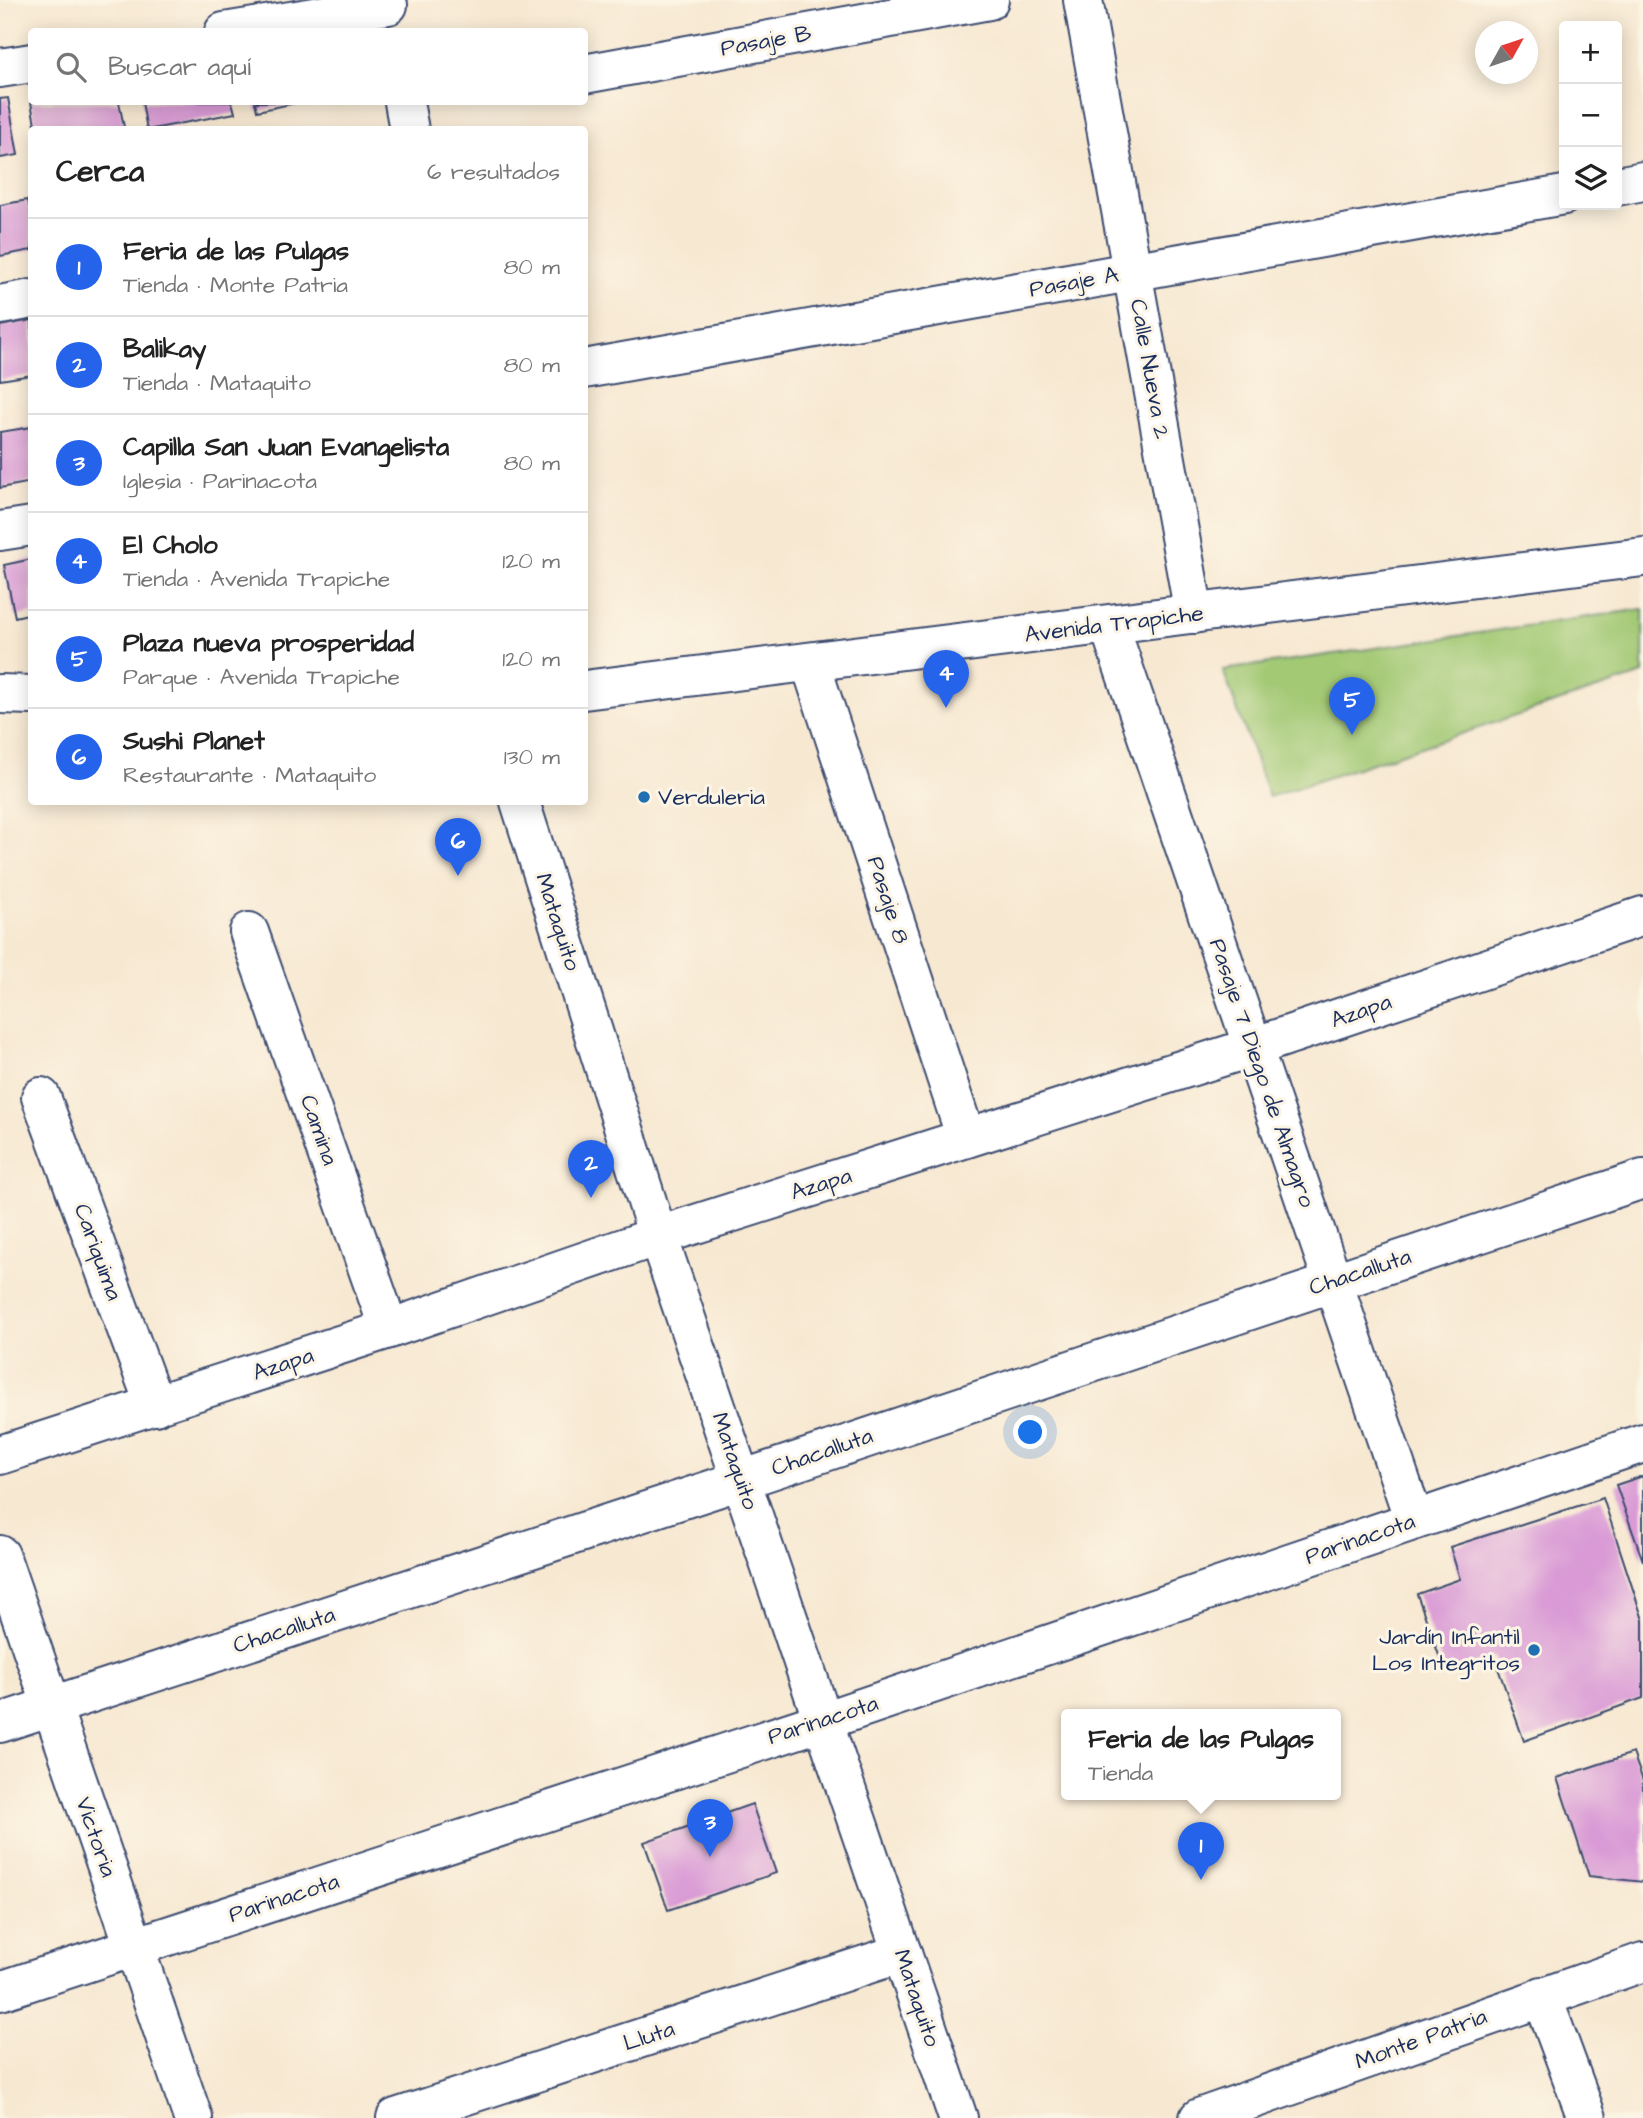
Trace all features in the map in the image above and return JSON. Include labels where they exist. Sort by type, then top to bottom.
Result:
[{"type":"street","name":"Pasaje B","points":[[588,73],[989,0]]},
{"type":"street","name":"Calle Nueva 2","points":[[1083,0],[1194,614]]},
{"type":"street","points":[[257,28],[389,12]]},
{"type":"street","points":[[0,68],[28,64]]},
{"type":"street","points":[[1622,185],[1643,181]]},
{"type":"street","name":"Pasaje A","points":[[588,368],[1559,196]]},
{"type":"street","points":[[0,304],[28,300]]},
{"type":"street","points":[[0,531],[28,527]]},
{"type":"street","name":"Avenida Trapiche","points":[[588,690],[1643,557]]},
{"type":"street","name":"Pasaje 7 Diego de Almagro","points":[[1109,625],[1414,1520]]},
{"type":"street","name":"Pasaje 8","points":[[810,662],[966,1139]]},
{"type":"street","points":[[0,694],[28,695]]},
{"type":"street","name":"Mataquito","points":[[521,805],[658,1236],[958,2118]]},
{"type":"street","name":"Azapa","points":[[0,1455],[389,1329],[658,1236],[1253,1047],[1643,916]]},
{"type":"street","name":"Camina","points":[[249,932],[389,1329]]},
{"type":"street","name":"Cariquima","points":[[41,1097],[155,1406]]},
{"type":"street","name":"Chacalluta","points":[[0,1723],[741,1480],[1643,1179]]},
{"type":"street","name":"Parinacota","points":[[0,1991],[823,1721],[1643,1443]]},
{"type":"street","name":"Victoria","points":[[0,1555],[193,2118]]},
{"type":"street","name":"Lluta","points":[[396,2118],[902,1953]]},
{"type":"street","name":"Monte Patria","points":[[1199,2118],[1643,1962]]},
{"type":"street","points":[[1542,1996],[1587,2118]]},
{"type":"green space","points":[[1643,609],[1643,674],[1269,797],[1223,670]]},
{"type":"building","points":[[8,98],[18,155],[0,158],[0,99]]},
{"type":"building","points":[[32,105],[120,105],[124,126],[35,126]]},
{"type":"building","points":[[143,105],[233,105],[235,113],[168,126],[146,126]]},
{"type":"building","points":[[256,105],[286,105],[257,111]]},
{"type":"building","points":[[28,200],[28,251],[0,256],[0,205]]},
{"type":"building","points":[[28,321],[28,376],[0,380],[0,326]]},
{"type":"building","points":[[28,428],[28,483],[0,488],[0,432]]},
{"type":"building","points":[[28,560],[28,614],[15,617],[4,565]]},
{"type":"building","points":[[1643,1476],[1643,1561],[1616,1485]]},
{"type":"building","name":"Jardín Infantil Los Integritos","points":[[1603,1498],[1643,1620],[1643,1698],[1524,1741],[1494,1657],[1445,1672],[1417,1594],[1460,1579],[1450,1547]]},
{"type":"building","points":[[1633,1753],[1643,1781],[1643,1882],[1589,1876],[1557,1778]]},
{"type":"building","points":[[752,1804],[776,1873],[668,1910],[644,1842]]},
{"type":"place","name":"El Cholo","points":[[946,708]]},
{"type":"place","name":"Plaza nueva prosperidad","points":[[1352,735]]},
{"type":"place","name":"Verduleria","points":[[644,797]]},
{"type":"place","name":"Sushi Planet","points":[[458,876]]},
{"type":"place","name":"Balikay","points":[[591,1198]]},
{"type":"place","name":"Jardín Infantil Los Integritos","points":[[1534,1650]]},
{"type":"place","name":"Capilla San Juan Evangelista","points":[[710,1857]]},
{"type":"place","name":"Feria de las Pulgas","points":[[1201,1880]]}]
